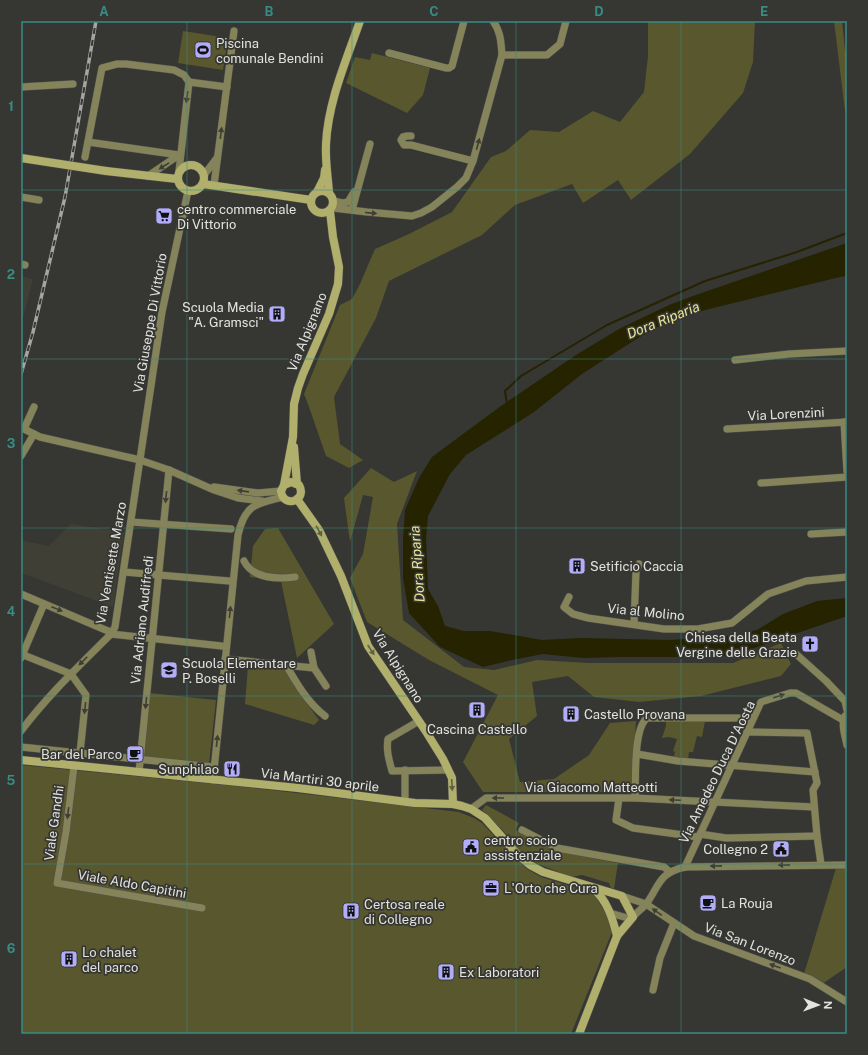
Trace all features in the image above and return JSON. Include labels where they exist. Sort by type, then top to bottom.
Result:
[{"type":"street","name":"Via Alpignano","points":[[317,192],[324,178],[326,144],[332,105],[360,21]]},
{"type":"street","points":[[389,53],[449,68],[452,66],[464,21]]},
{"type":"street","points":[[331,203],[322,214],[313,209],[311,200],[317,192],[323,191],[331,203],[352,210],[412,216],[432,207],[466,178],[473,161],[502,56],[501,40],[498,27],[494,21]]},
{"type":"street","points":[[502,56],[547,55],[560,44],[566,21]]},
{"type":"street","points":[[214,185],[234,31]]},
{"type":"street","points":[[85,157],[102,68],[117,64],[133,64],[174,70],[184,75],[189,82],[178,175],[182,188],[188,191],[198,189],[218,156]]},
{"type":"street","points":[[189,82],[227,87]]},
{"type":"street","points":[[21,87],[73,84]]},
{"type":"street","points":[[411,136],[403,137],[401,140],[404,145],[411,144],[473,161]]},
{"type":"street","points":[[88,142],[180,156]]},
{"type":"street","points":[[352,210],[370,144]]},
{"type":"street","points":[[148,176],[180,156]]},
{"type":"street","points":[[21,158],[148,176],[178,175]]},
{"type":"street","name":"Via Alpignano","points":[[326,158],[333,238]]},
{"type":"street","points":[[178,175],[183,166],[189,164],[196,165],[200,168],[203,179],[214,185],[311,200]]},
{"type":"street","points":[[331,203],[348,202],[358,185]]},
{"type":"street","name":"Via Giuseppe Di Vittorio","points":[[140,460],[162,312],[188,191]]},
{"type":"street","points":[[21,197],[39,200]]},
{"type":"street","name":"Via Alpignano","points":[[297,484],[293,436],[294,404],[303,374],[329,314],[338,284],[339,262],[333,238],[322,214]]},
{"type":"street","points":[[735,360],[789,354],[847,351]]},
{"type":"street","points":[[34,407],[24,429],[40,437],[140,460],[169,470],[214,490],[238,498],[268,501]]},
{"type":"street","points":[[845,422],[847,471]]},
{"type":"street","name":"Via Lorenzini","points":[[727,429],[845,422]]},
{"type":"street","points":[[21,456],[34,434]]},
{"type":"street","name":"Via Alpignano","points":[[283,491],[293,436]]},
{"type":"street","name":"Via Ventisette Marzo","points":[[21,731],[35,712],[70,674],[111,634],[115,627],[140,460]]},
{"type":"street","name":"Via Adriano Audifredi","points":[[139,772],[169,470]]},
{"type":"street","points":[[761,482],[847,477]]},
{"type":"street","points":[[213,780],[240,524],[251,507],[258,503],[268,501],[283,491],[291,482],[297,484],[301,491],[298,499],[291,501],[286,500],[283,491]]},
{"type":"street","points":[[204,485],[258,493],[283,491]]},
{"type":"street","name":"Via Alpignano","points":[[298,499],[319,530],[341,576],[368,646],[419,721],[448,770],[452,778],[453,804]]},
{"type":"street","points":[[131,522],[231,529]]},
{"type":"street","points":[[811,534],[847,532]]},
{"type":"street","points":[[244,562],[248,568],[259,574],[274,577],[295,577]]},
{"type":"street","points":[[634,624],[636,571],[639,564]]},
{"type":"street","points":[[124,572],[229,581]]},
{"type":"street","name":"Via al Molino","points":[[569,597],[564,607],[573,614],[588,618],[664,629],[698,629],[732,622],[768,594],[806,581],[847,577]]},
{"type":"street","points":[[21,594],[108,631],[111,634],[222,646]]},
{"type":"street","points":[[44,604],[22,656],[70,674],[86,695],[80,753]]},
{"type":"street","points":[[311,652],[314,668],[326,686]]},
{"type":"street","points":[[796,654],[826,680],[845,701],[847,711],[843,727],[847,745]]},
{"type":"street","points":[[225,659],[314,668]]},
{"type":"street","points":[[286,665],[296,683],[315,708],[325,716]]},
{"type":"street","name":"Via Amedeo Duca D'Aosta","points":[[685,867],[761,702],[790,693],[796,693],[845,719]]},
{"type":"street","points":[[635,798],[637,742],[641,727],[644,720],[647,718],[738,718],[752,720]]},
{"type":"street","points":[[419,721],[388,739],[388,758],[392,770],[448,770]]},
{"type":"street","points":[[747,732],[807,733],[817,783],[813,790],[821,864]]},
{"type":"street","points":[[21,747],[214,767]]},
{"type":"street","points":[[637,754],[678,761],[815,772]]},
{"type":"street","name":"Via Martiri 30 aprile","points":[[21,760],[405,801],[453,804],[470,809],[485,818],[517,854],[530,865],[543,872],[646,904]]},
{"type":"street","name":"Viale Gandhi","points":[[57,883],[66,832],[74,766]]},
{"type":"street","points":[[405,770],[405,801]]},
{"type":"street","name":"Via Giacomo Matteotti","points":[[470,809],[486,798],[635,798],[814,807]]},
{"type":"street","points":[[619,798],[616,820],[632,828],[726,838],[817,836]]},
{"type":"street","points":[[522,830],[557,848],[664,866],[670,872]]},
{"type":"street","points":[[579,1034],[617,936],[646,904],[663,877],[670,872],[685,867],[821,864],[847,865]]},
{"type":"street","name":"Viale Aldo Capitini","points":[[57,883],[202,908]]},
{"type":"street","name":"Via Martiri 30 aprile","points":[[590,887],[601,896],[610,913],[617,936]]},
{"type":"street","points":[[622,896],[632,918]]},
{"type":"street","name":"Via San Lorenzo","points":[[646,904],[694,936],[810,979],[847,1002]]},
{"type":"street","points":[[610,913],[632,918]]},
{"type":"street","points":[[653,990],[660,958],[674,923]]},
{"type":"shaded area","points":[[648,21],[755,21],[753,62],[743,93],[690,154],[631,200],[618,180],[583,203],[572,184],[515,205],[482,235],[389,281],[376,318],[334,397],[340,444],[363,460],[349,468],[326,456],[304,394],[340,305],[352,299],[375,249],[409,234],[452,212],[491,157],[506,151],[530,130],[559,132],[593,111],[620,122],[644,92],[648,56]]},
{"type":"shaded area","points":[[834,21],[842,21],[847,58],[847,114],[845,111]]},
{"type":"shaded area","name":"Piscina comunale Bendini","points":[[183,31],[228,38],[223,70],[178,63]]},
{"type":"shaded area","points":[[372,53],[430,68],[423,95],[407,113],[346,83],[355,57],[370,60]]},
{"type":"shaded area","points":[[21,276],[33,279],[21,326]]},
{"type":"shaded area","points":[[371,468],[394,482],[417,471],[397,524],[403,620],[464,667],[494,670],[537,660],[589,663],[733,663],[781,643],[791,664],[781,676],[701,696],[639,702],[594,697],[568,676],[532,682],[537,716],[509,739],[520,782],[554,779],[589,755],[610,723],[636,721],[631,792],[483,792],[463,762],[498,695],[429,660],[367,622],[350,578],[363,554],[373,497],[363,495],[350,542],[344,498]]},
{"type":"shaded area","points":[[71,524],[124,532],[113,607],[21,573],[21,540],[49,546]]},
{"type":"shaded area","points":[[278,528],[334,624],[297,658],[281,581],[250,577],[253,546],[265,529]]},
{"type":"shaded area","points":[[248,666],[284,669],[296,689],[319,720],[314,725],[245,704]]},
{"type":"shaded area","points":[[150,693],[216,700],[209,764],[144,757]]},
{"type":"shaded area","points":[[666,720],[705,721],[702,737],[697,736],[693,752],[689,752],[688,759],[673,758],[675,752],[673,751],[677,739],[669,737],[662,738],[666,726]]},
{"type":"shaded area","points":[[21,765],[236,786],[459,812],[482,823],[527,869],[541,877],[593,893],[606,913],[612,932],[571,1034],[21,1034]]},
{"type":"shaded area","points":[[486,805],[519,823],[516,830],[552,850],[618,863],[614,889],[611,888],[609,883],[582,875],[571,877],[533,862],[519,850],[504,832],[482,810]]},
{"type":"shaded area","points":[[847,867],[847,967],[822,984],[804,974],[836,868]]},
{"type":"water","name":"Dora Riparia","points":[[847,243],[847,276],[705,310],[669,321],[638,338],[582,374],[534,412],[466,455],[450,474],[428,516],[426,539],[428,589],[438,606],[445,626],[464,631],[490,631],[542,640],[580,638],[670,640],[714,637],[737,635],[757,630],[783,614],[817,601],[847,598],[847,616],[731,656],[583,658],[543,654],[483,667],[440,647],[409,613],[403,578],[405,510],[419,478],[432,457],[501,406],[576,355],[619,329],[669,305]]},
{"type":"waterway","points":[[507,404],[505,391],[521,376],[607,325],[705,281],[797,252],[847,233]]},
{"type":"railway","points":[[21,374],[33,332],[65,197],[96,21]]},
{"type":"place","name":"Piscina comunale Bendini","points":[[203,50]]},
{"type":"place","name":"centro commerciale Di Vittorio","points":[[164,216]]},
{"type":"place","name":"Scuola Media \"A. Gramsci\"","points":[[277,314]]},
{"type":"place","name":"Setificio Caccia","points":[[577,566]]},
{"type":"place","name":"Chiesa della Beata Vergine delle Grazie","points":[[810,644]]},
{"type":"place","name":"Scuola Elementare P. Boselli","points":[[169,670]]},
{"type":"place","name":"Cascina Castello","points":[[477,710]]},
{"type":"place","name":"Castello Provana","points":[[571,714]]},
{"type":"place","name":"Bar del Parco","points":[[135,754]]},
{"type":"place","name":"Sunphilao","points":[[232,769]]},
{"type":"place","name":"centro socio assistenziale","points":[[471,847]]},
{"type":"place","name":"Collegno 2","points":[[781,849]]},
{"type":"place","name":"L'Orto che Cura","points":[[491,888]]},
{"type":"place","name":"La Rouja","points":[[708,903]]},
{"type":"place","name":"Certosa reale di Collegno","points":[[351,911]]},
{"type":"place","name":"Lo chalet del parco","points":[[69,959]]},
{"type":"place","name":"Ex Laboratori","points":[[446,972]]}]
